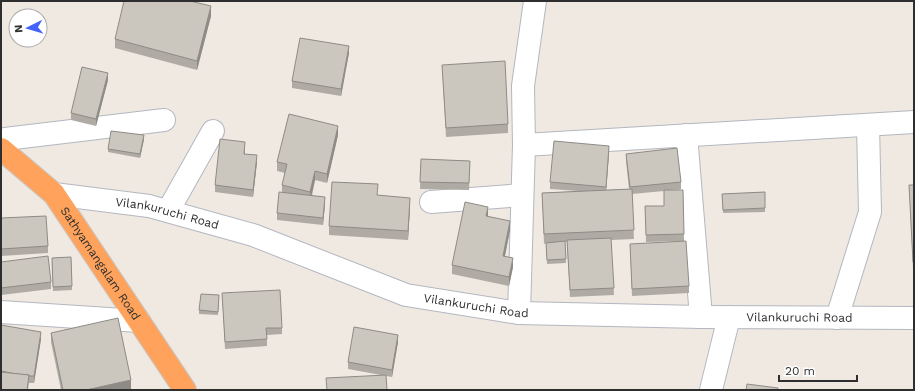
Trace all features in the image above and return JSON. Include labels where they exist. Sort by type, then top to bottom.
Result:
[{"type":"highway","name":"Sathyamangalam Road","points":[[4,144],[54,194],[185,390]]},
{"type":"street","points":[[519,313],[524,145],[523,86],[535,1]]},
{"type":"street","points":[[4,144],[164,120]]},
{"type":"street","points":[[524,145],[914,122]]},
{"type":"street","points":[[837,318],[870,212],[868,125]]},
{"type":"street","points":[[168,211],[213,131]]},
{"type":"street","points":[[686,136],[701,317]]},
{"type":"street","name":"Vilankuruchi Road","points":[[54,194],[150,206],[253,235],[406,295],[519,313],[701,317],[914,318]]},
{"type":"street","points":[[431,202],[522,195]]},
{"type":"street","points":[[1,312],[139,321]]},
{"type":"street","points":[[711,390],[728,317]]},
{"type":"building","points":[[124,1],[190,1],[211,6],[197,61],[115,39]]},
{"type":"building","points":[[300,38],[349,46],[341,89],[292,81]]},
{"type":"building","points":[[505,61],[508,124],[446,128],[442,65]]},
{"type":"building","points":[[82,67],[108,73],[96,119],[71,113]]},
{"type":"building","points":[[289,114],[338,126],[327,174],[315,171],[310,192],[282,185],[287,164],[277,162]]},
{"type":"building","points":[[111,131],[144,135],[140,154],[108,149]]},
{"type":"building","points":[[220,139],[245,142],[244,154],[257,155],[253,190],[215,185]]},
{"type":"building","points":[[554,141],[609,146],[606,187],[550,182]]},
{"type":"building","points":[[677,148],[681,182],[630,187],[626,154]]},
{"type":"building","points":[[421,159],[470,161],[469,183],[420,182]]},
{"type":"building","points":[[332,182],[378,184],[377,195],[410,198],[408,231],[329,226]]},
{"type":"building","points":[[909,185],[914,185],[914,262],[913,262]]},
{"type":"building","points":[[632,189],[634,230],[544,234],[542,193]]},
{"type":"building","points":[[664,190],[683,190],[684,234],[646,235],[645,206],[664,206]]},
{"type":"building","points":[[279,192],[325,197],[323,218],[277,213]]},
{"type":"building","points":[[765,192],[765,208],[723,210],[722,194]]},
{"type":"building","points":[[465,202],[488,207],[486,216],[510,221],[503,256],[513,258],[509,277],[452,265]]},
{"type":"building","points":[[46,216],[48,246],[1,249],[1,218]]},
{"type":"building","points":[[611,238],[614,288],[570,290],[567,240]]},
{"type":"building","points":[[565,241],[566,259],[547,260],[546,243]]},
{"type":"building","points":[[686,241],[689,286],[632,289],[630,244]]},
{"type":"building","points":[[48,256],[51,282],[1,288],[1,262]]},
{"type":"building","points":[[71,257],[72,286],[53,287],[52,258]]},
{"type":"building","points":[[280,290],[282,328],[266,328],[267,339],[225,342],[222,293]]},
{"type":"building","points":[[201,294],[219,295],[218,312],[199,310]]},
{"type":"building","points":[[118,318],[131,380],[86,390],[63,390],[51,333]]},
{"type":"building","points":[[1,325],[41,332],[34,376],[1,371]]},
{"type":"building","points":[[354,327],[398,335],[392,370],[348,362]]},
{"type":"building","points":[[1,372],[29,375],[27,390],[1,390]]},
{"type":"building","points":[[386,375],[387,390],[327,390],[326,378]]},
{"type":"building","points":[[747,384],[778,388],[778,390],[746,390]]}]
